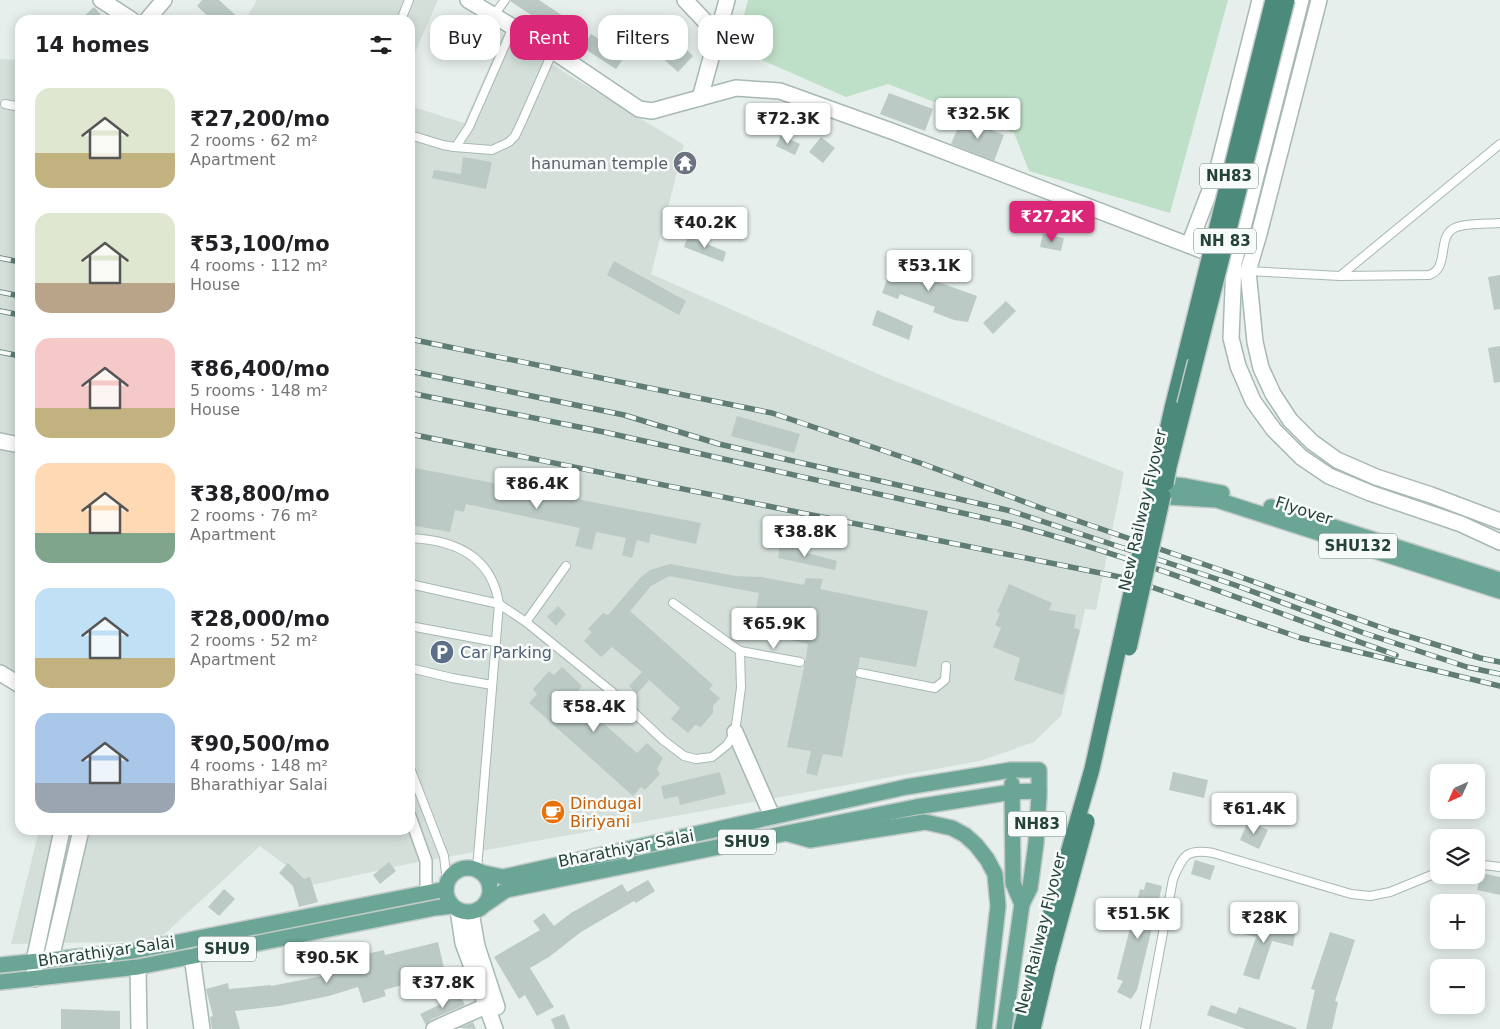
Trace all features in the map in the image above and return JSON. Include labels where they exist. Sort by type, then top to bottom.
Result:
[{"type":"highway","name":"New Railway Flyover","points":[[1033,1029],[1048,965],[1104,760],[1159,490],[1172,408],[1273,0]]},
{"type":"highway","name":"New Railway Flyover","points":[[1021,1029],[1049,917],[1092,769],[1159,490],[1169,467],[1198,346],[1287,0]]},
{"type":"main road","name":"Flyover","points":[[1159,490],[1203,489],[1264,505],[1500,580]]},
{"type":"main road","name":"Flyover","points":[[1159,490],[1217,500],[1500,591]]},
{"type":"main road","name":"Bharathiyar Salai","points":[[480,871],[503,877],[906,787],[1011,770]]},
{"type":"main road","points":[[1004,1029],[1022,904],[1013,883],[1011,770]]},
{"type":"main road","name":"NH83","points":[[1011,770],[1039,770],[1036,843],[1030,888],[1022,904]]},
{"type":"main road","name":"Bharathiyar Salai","points":[[487,903],[506,890],[787,834],[916,806],[1012,792],[1039,791]]},
{"type":"main road","points":[[787,834],[810,840],[925,822],[952,828],[976,845],[988,859],[994,874],[998,906],[984,1029]]},
{"type":"main road","name":"SHU9","points":[[446,886],[450,876],[462,868],[480,871]]},
{"type":"main road","points":[[480,871],[488,878],[491,891],[487,903]]},
{"type":"main road","name":"Bharathiyar Salai","points":[[0,965],[133,951],[426,893],[446,886]]},
{"type":"main road","points":[[446,886],[446,895],[461,910]]},
{"type":"main road","name":"SHU9","points":[[461,910],[477,911],[487,903]]},
{"type":"main road","name":"Bharathiyar Salai","points":[[0,982],[138,967],[435,908],[461,910]]},
{"type":"street","points":[[100,0],[124,15]]},
{"type":"street","points":[[151,15],[164,0]]},
{"type":"street","points":[[468,0],[494,15]]},
{"type":"street","points":[[685,0],[699,15]]},
{"type":"street","points":[[723,15],[727,0]]},
{"type":"street","points":[[1189,245],[1217,172],[1260,0]]},
{"type":"street","points":[[1302,0],[1234,263],[1231,338],[1238,366],[1253,401],[1274,430],[1301,457],[1329,476],[1370,494],[1461,524],[1500,542]]},
{"type":"street","points":[[1319,0],[1248,270],[1255,342],[1261,368],[1290,420],[1312,442],[1337,460],[1376,477],[1500,521]]},
{"type":"street","points":[[566,60],[639,109],[652,111],[736,88],[780,91],[903,135],[1189,245],[1248,270]]},
{"type":"street","points":[[700,98],[711,60]]},
{"type":"street","points":[[0,441],[15,444]]},
{"type":"street","points":[[0,674],[15,682]]},
{"type":"street","points":[[735,732],[772,816]]},
{"type":"street","points":[[415,830],[426,861],[426,893]]},
{"type":"street","points":[[35,979],[34,961],[61,835]]},
{"type":"street","points":[[51,959],[80,835]]},
{"type":"street","points":[[461,910],[463,943],[494,1029]]},
{"type":"street","points":[[461,910],[477,946],[504,1029]]},
{"type":"street","points":[[192,956],[202,1029]]},
{"type":"street","points":[[138,967],[139,1029]]},
{"type":"street","points":[[434,1029],[486,1006]]},
{"type":"lane","points":[[403,15],[409,0]]},
{"type":"lane","points":[[494,15],[504,0]]},
{"type":"lane","points":[[454,147],[469,127],[510,34]]},
{"type":"lane","points":[[415,137],[443,146],[492,150],[509,142],[515,136],[523,120],[549,60]]},
{"type":"lane","points":[[5,104],[15,106]]},
{"type":"lane","points":[[1340,276],[1500,144]]},
{"type":"lane","points":[[1248,270],[1340,276],[1429,275],[1436,273],[1440,268],[1446,237],[1450,231],[1457,227],[1500,223]]},
{"type":"lane","points":[[415,538],[460,548],[479,560],[491,576],[497,590],[499,604],[480,871]]},
{"type":"lane","points":[[526,622],[566,566]]},
{"type":"lane","points":[[415,585],[499,604],[526,622],[611,691],[684,756],[696,759],[712,757],[727,745],[735,732],[741,688],[740,651]]},
{"type":"lane","points":[[673,603],[740,651],[800,662]]},
{"type":"lane","points":[[415,627],[496,642]]},
{"type":"lane","points":[[860,673],[935,688],[945,680],[946,666]]},
{"type":"lane","points":[[415,669],[492,685]]},
{"type":"lane","points":[[415,781],[444,856],[446,886]]},
{"type":"lane","points":[[1144,1029],[1173,879],[1181,860],[1189,852],[1213,853],[1351,894],[1370,896],[1390,892],[1430,876]]},
{"type":"lane","points":[[1485,865],[1500,867]]},
{"type":"shaded area","points":[[257,0],[438,0],[415,53],[415,15],[248,15]]},
{"type":"shaded area","points":[[503,35],[510,39],[510,60],[544,60],[684,145],[651,274],[885,377],[1124,472],[1096,610],[1085,609],[1061,716],[1034,742],[980,761],[408,864],[312,885],[260,846],[157,941],[11,944],[38,835],[415,835],[415,108],[464,123],[492,60],[500,60],[500,42]]},
{"type":"shaded area","points":[[0,59],[15,60],[15,689],[0,679]]},
{"type":"green space","points":[[748,0],[1228,0],[1170,213],[1029,171],[1014,133],[888,84],[846,97],[762,60],[773,60],[773,15],[744,15]]},
{"type":"building","points":[[202,0],[219,0],[236,15],[207,15],[197,6]]},
{"type":"building","points":[[539,0],[562,15],[531,15],[510,1]]},
{"type":"building","points":[[94,7],[101,15],[85,15]]},
{"type":"building","points":[[591,34],[598,39],[598,57],[588,51],[588,38]]},
{"type":"building","points":[[688,51],[693,56],[678,72],[665,60],[688,60]]},
{"type":"building","points":[[602,60],[622,60],[616,69]]},
{"type":"building","points":[[889,93],[933,109],[925,131],[880,114]]},
{"type":"building","points":[[962,118],[1004,135],[994,161],[951,144]]},
{"type":"building","points":[[781,135],[800,144],[795,155],[776,146]]},
{"type":"building","points":[[821,137],[835,148],[823,163],[809,152]]},
{"type":"building","points":[[463,157],[492,162],[486,189],[432,178],[434,170],[461,174]]},
{"type":"building","points":[[1043,234],[1064,238],[1061,251],[1040,247]]},
{"type":"building","points":[[688,236],[726,252],[723,262],[684,247]]},
{"type":"building","points":[[614,261],[686,301],[679,315],[607,275]]},
{"type":"building","points":[[894,261],[939,278],[938,282],[977,296],[968,322],[954,320],[933,312],[935,307],[900,294],[898,299],[882,293]]},
{"type":"building","points":[[1500,275],[1500,309],[1494,310],[1488,277]]},
{"type":"building","points":[[1006,301],[1016,311],[993,334],[983,323]]},
{"type":"building","points":[[877,310],[913,326],[909,340],[872,325]]},
{"type":"building","points":[[1500,346],[1500,382],[1494,383],[1488,348]]},
{"type":"building","points":[[737,416],[800,434],[794,453],[731,436]]},
{"type":"building","points":[[415,468],[701,523],[696,544],[651,534],[649,543],[637,540],[632,558],[622,555],[626,538],[596,532],[592,550],[575,546],[580,528],[466,504],[464,512],[455,510],[450,532],[415,526]]},
{"type":"building","points":[[780,545],[808,551],[807,553],[837,561],[835,570],[778,558]]},
{"type":"building","points":[[670,564],[736,576],[761,577],[804,585],[806,578],[823,579],[820,589],[928,611],[916,667],[860,657],[858,668],[854,672],[857,677],[842,757],[823,754],[817,776],[806,773],[811,751],[787,747],[808,644],[752,631],[759,593],[669,576],[651,586],[630,611],[713,685],[709,689],[720,698],[713,706],[713,713],[701,727],[695,725],[688,733],[671,719],[680,708],[649,680],[637,694],[629,686],[642,672],[612,647],[601,657],[584,641],[592,632],[588,629],[603,613],[608,615],[640,578],[650,570]]},
{"type":"building","points":[[1009,584],[1052,603],[1049,610],[1076,615],[1074,628],[1080,630],[1063,695],[1014,680],[1020,658],[993,647],[1001,628],[995,625],[1000,613],[997,612]]},
{"type":"building","points":[[558,606],[566,614],[556,626],[547,617]]},
{"type":"building","points":[[562,667],[582,686],[574,696],[604,724],[637,753],[647,743],[663,758],[657,769],[660,774],[645,790],[641,787],[633,796],[529,703],[537,694],[533,689],[549,671],[554,675]]},
{"type":"building","points":[[720,772],[726,794],[680,805],[678,796],[664,799],[661,786]]},
{"type":"building","points":[[1173,772],[1208,780],[1204,798],[1169,790]]},
{"type":"building","points":[[1248,821],[1268,830],[1259,849],[1240,840]]},
{"type":"building","points":[[1195,860],[1215,866],[1210,880],[1191,874]]},
{"type":"building","points":[[389,862],[396,871],[380,884],[373,875]]},
{"type":"building","points":[[288,863],[304,879],[310,877],[318,902],[299,907],[293,886],[279,873]]},
{"type":"building","points":[[1485,874],[1500,877],[1500,895],[1477,890],[1478,884],[1485,884]]},
{"type":"building","points":[[648,880],[655,891],[581,932],[549,957],[530,968],[554,1007],[537,1016],[525,995],[519,999],[494,957],[540,930],[533,921],[544,913],[554,926],[571,913],[622,884],[627,892]]},
{"type":"building","points":[[1146,882],[1162,886],[1137,990],[1131,999],[1117,992],[1123,981],[1117,979],[1140,889],[1144,890]]},
{"type":"building","points":[[224,889],[235,899],[219,916],[208,907]]},
{"type":"building","points":[[1247,919],[1296,930],[1293,946],[1272,941],[1259,980],[1243,975],[1256,937],[1243,934]]},
{"type":"building","points":[[1330,932],[1355,940],[1335,1001],[1338,1002],[1332,1029],[1306,1029],[1315,990],[1311,989]]},
{"type":"building","points":[[438,942],[444,968],[407,977],[409,983],[384,990],[386,996],[363,1003],[358,987],[329,996],[279,1006],[235,1011],[240,1029],[212,1029],[210,1017],[213,1016],[206,989],[228,983],[229,989],[271,986],[327,975],[326,971],[364,962],[362,955],[384,950],[385,955]]},
{"type":"building","points":[[460,995],[465,1005],[430,1020],[426,1025],[420,1014]]},
{"type":"building","points":[[1211,1005],[1236,1014],[1239,1007],[1297,1028],[1246,1029],[1207,1015]]},
{"type":"building","points":[[61,1009],[120,1011],[120,1029],[61,1029]]},
{"type":"building","points":[[564,1014],[570,1029],[555,1029],[551,1019]]},
{"type":"building","points":[[473,1022],[476,1029],[459,1028]]},
{"type":"railway","points":[[0,258],[15,261]]},
{"type":"railway","points":[[0,292],[15,295]]},
{"type":"railway","points":[[0,311],[15,314]]},
{"type":"railway","points":[[415,340],[772,413],[923,464],[1049,511],[1391,631],[1480,658],[1500,662]]},
{"type":"railway","points":[[0,352],[15,355]]},
{"type":"railway","points":[[415,372],[624,415],[719,444],[1011,511],[1235,585],[1364,633],[1467,667],[1500,674]]},
{"type":"railway","points":[[415,394],[604,432],[1011,524],[1157,569],[1396,655]]},
{"type":"railway","points":[[415,435],[1125,578],[1301,638],[1500,686]]},
{"type":"place","name":"hanuman temple","points":[[685,163]]},
{"type":"place","name":"Car Parking","points":[[442,652]]},
{"type":"place","name":"Dindugal Biriyani","points":[[553,812]]}]
